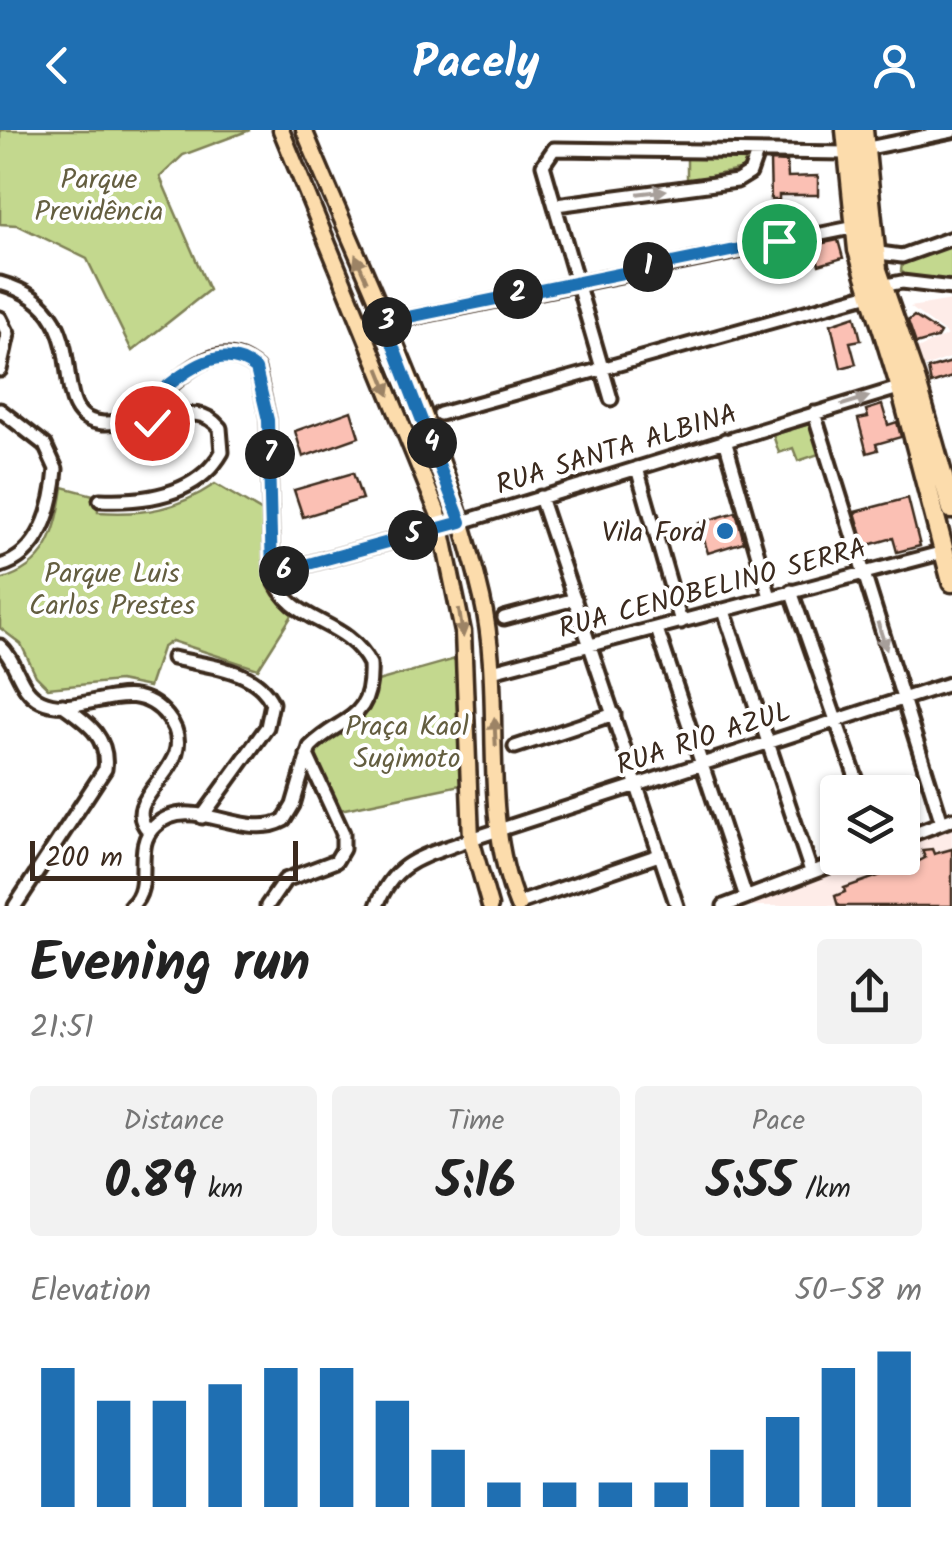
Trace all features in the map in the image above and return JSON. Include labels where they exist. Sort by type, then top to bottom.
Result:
[{"type":"highway","points":[[846,130],[858,144],[876,290]]},
{"type":"highway","points":[[858,144],[856,226],[908,385],[952,582]]},
{"type":"highway","points":[[908,385],[944,452],[952,509]]},
{"type":"main road","points":[[280,130],[440,528],[463,632],[471,839],[490,906]]},
{"type":"main road","points":[[304,130],[461,522],[482,600],[492,671],[504,866],[517,905]]},
{"type":"street","points":[[611,398],[543,165],[554,149],[757,153],[952,131]]},
{"type":"street","points":[[556,205],[737,181],[750,173],[757,153]]},
{"type":"street","points":[[384,322],[856,226]]},
{"type":"street","points":[[872,252],[902,256],[952,238]]},
{"type":"street","points":[[902,256],[902,282]]},
{"type":"street","points":[[440,414],[902,282],[952,288]]},
{"type":"street","points":[[0,283],[34,294],[54,315],[64,341],[70,396],[82,414],[108,424],[135,411],[210,358],[233,355],[256,369],[268,420],[272,574],[284,602],[338,629],[364,652],[370,664],[368,692],[354,720],[316,741],[307,754],[293,805],[284,820],[260,828],[202,817],[170,816],[149,832]]},
{"type":"street","points":[[0,318],[8,334],[0,370]]},
{"type":"street","name":"RUA SANTA ALBINA","points":[[272,574],[461,522],[908,385]]},
{"type":"street","points":[[0,410],[45,446],[56,469],[34,544],[23,556],[0,566]]},
{"type":"street","points":[[100,500],[135,502],[165,496],[203,476],[222,452],[220,428],[205,414],[189,413],[154,423],[135,411]]},
{"type":"street","points":[[814,414],[902,700],[947,821],[920,831]]},
{"type":"street","points":[[725,440],[770,597]]},
{"type":"street","points":[[637,468],[681,622]]},
{"type":"street","points":[[540,497],[677,906]]},
{"type":"street","name":"RUA CENOBELINO SERRA","points":[[492,671],[944,552]]},
{"type":"street","points":[[791,591],[854,775]]},
{"type":"street","points":[[504,618],[575,599]]},
{"type":"street","points":[[724,611],[811,872]]},
{"type":"street","points":[[657,629],[746,897]]},
{"type":"street","points":[[0,646],[32,695],[63,705],[98,733],[105,749],[106,769],[15,906]]},
{"type":"street","points":[[173,658],[245,676],[264,688],[272,703],[267,727],[202,817]]},
{"type":"street","name":"RUA RIO AZUL","points":[[377,906],[385,886],[400,868],[471,839],[952,683]]},
{"type":"street","points":[[63,705],[121,695],[149,701],[171,721],[178,739],[175,758],[140,807],[140,818],[149,832],[143,887],[131,906]]},
{"type":"street","points":[[515,747],[614,714]]},
{"type":"street","points":[[267,906],[285,880],[336,861],[343,849],[343,833],[307,754]]},
{"type":"street","points":[[517,905],[659,855]]},
{"type":"street","points":[[724,906],[820,869]]},
{"type":"shaded area","points":[[952,300],[952,357],[919,369],[913,351],[948,335],[910,307]]},
{"type":"shaded area","points":[[952,824],[952,906],[736,906],[820,874],[920,875],[920,836]]},
{"type":"green space","name":"Parque Previdência","points":[[0,130],[250,130],[183,155],[160,177],[209,290],[132,351],[87,259],[17,225],[0,224]]},
{"type":"green space","points":[[687,158],[751,158],[748,168],[687,181]]},
{"type":"green space","points":[[952,242],[952,282],[907,276],[901,271],[902,264]]},
{"type":"green space","points":[[170,385],[187,412],[159,422],[143,416]]},
{"type":"green space","points":[[813,423],[822,453],[798,461],[793,448],[779,453],[773,435]]},
{"type":"green space","name":"Parque Luis Carlos Prestes","points":[[215,484],[271,517],[272,569],[296,609],[258,669],[172,641],[162,648],[149,687],[119,681],[48,688],[36,676],[21,644],[0,628],[0,580],[29,566],[47,546],[63,487],[97,496],[98,512],[130,513],[173,505]]},
{"type":"green space","name":"Praça Kaol Sugimoto","points":[[459,658],[465,784],[335,811],[309,755],[359,718],[374,682]]},
{"type":"building","points":[[770,161],[787,162],[788,177],[818,176],[818,195],[779,195],[779,200],[771,200]]},
{"type":"building","points":[[838,240],[843,258],[819,265],[814,245]]},
{"type":"building","points":[[855,316],[861,340],[850,342],[856,364],[841,368],[831,324]]},
{"type":"building","points":[[914,316],[940,333],[937,338],[916,344],[908,321]]},
{"type":"building","points":[[952,362],[952,377],[931,384],[928,369]]},
{"type":"building","points":[[882,405],[888,425],[897,422],[901,437],[876,444],[878,450],[867,453],[858,419],[868,417],[866,410]]},
{"type":"building","points":[[351,411],[359,437],[303,457],[295,431]]},
{"type":"building","points":[[353,473],[362,499],[303,517],[294,490]]},
{"type":"building","points":[[908,498],[920,546],[897,552],[893,538],[865,546],[855,512]]},
{"type":"building","name":"Vila Ford","points":[[736,512],[744,542],[708,553],[699,523]]},
{"type":"building","points":[[932,849],[934,854],[952,849],[952,906],[838,906],[835,896],[845,892],[844,888],[881,875],[920,875],[920,860],[925,858],[922,850]]},
{"type":"place","name":"Vila Ford","points":[[725,531]]},
{"type":"route","points":[[152,423],[135,411],[210,358],[233,355],[256,369],[263,384],[268,420],[272,574],[461,522],[384,322],[779,241]]}]
